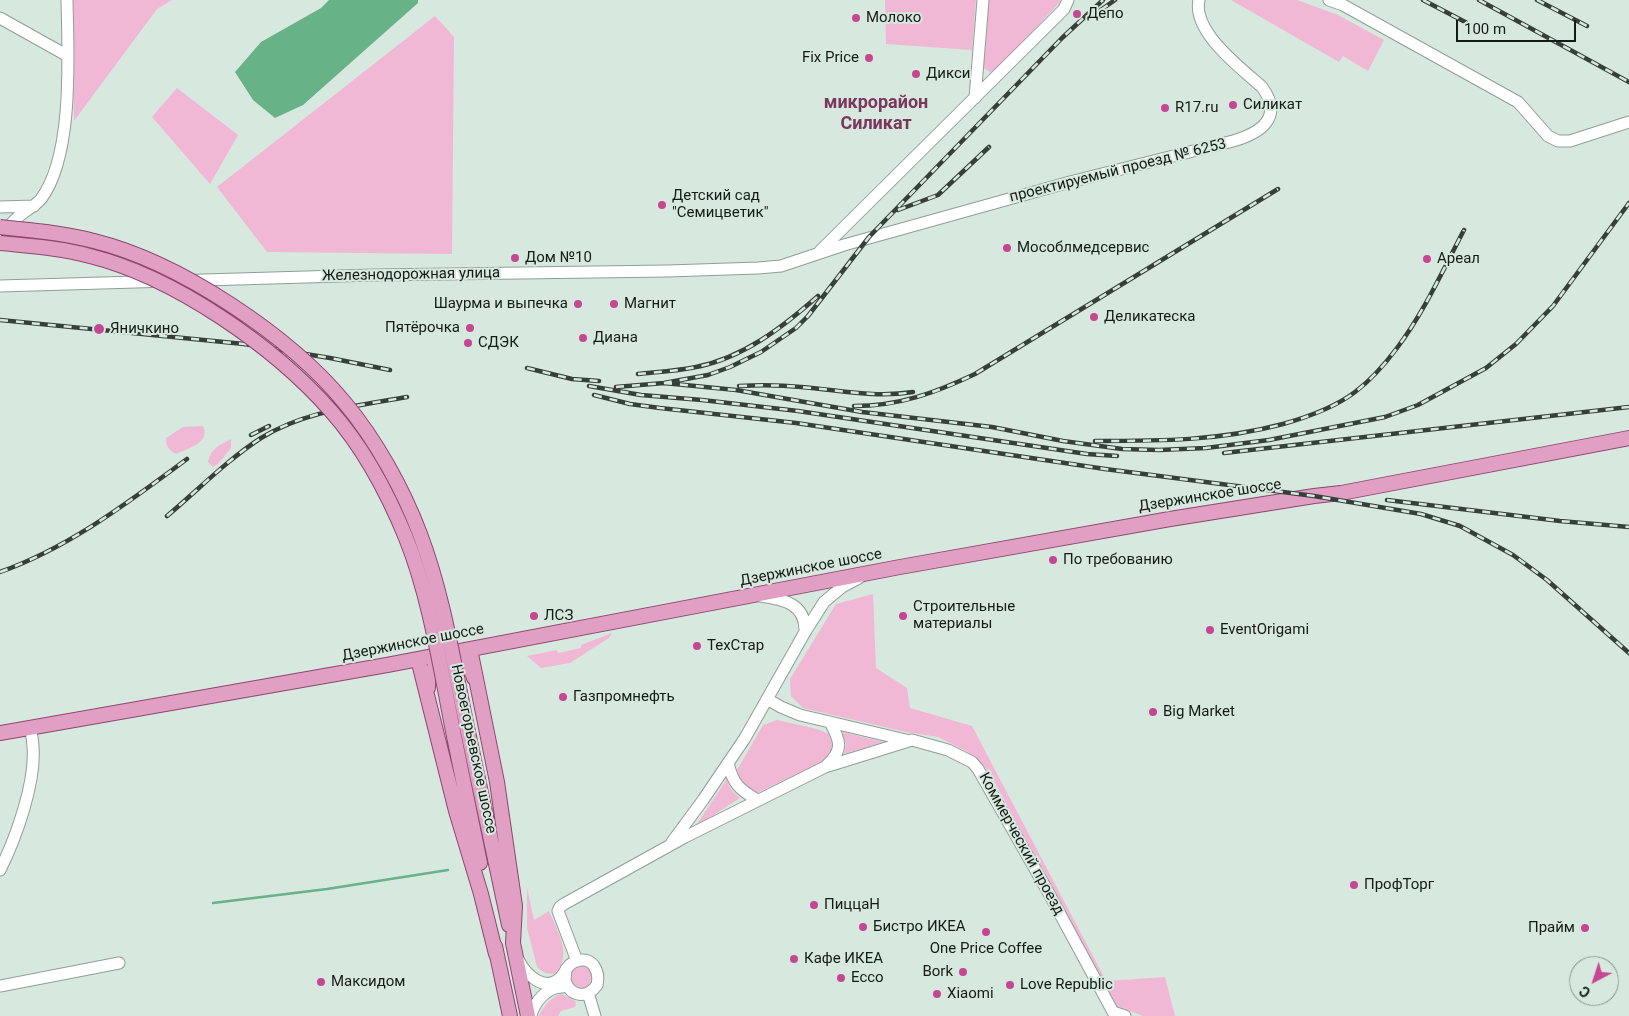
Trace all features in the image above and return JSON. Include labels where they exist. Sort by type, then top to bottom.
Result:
[{"type":"main road","name":"Новоегорьевское шоссе","points":[[0,227],[94,241],[157,264],[200,286],[275,338],[301,359],[344,402],[375,445],[401,492],[428,556],[441,604],[530,1016]]},
{"type":"main road","name":"Новоегорьевское шоссе","points":[[0,241],[90,256],[150,278],[193,299],[266,350],[291,370],[332,412],[362,453],[406,538],[427,608],[475,836],[496,954],[510,1016]]},
{"type":"main road","name":"Дзержинское шоссе","points":[[0,733],[418,659],[1170,519],[1341,493],[1629,438]]},
{"type":"main road","points":[[470,649],[497,782],[516,906],[514,947]]},
{"type":"main road","points":[[418,659],[456,811],[481,894],[496,954]]},
{"type":"main road","points":[[429,701],[429,676],[436,665],[450,660],[461,662],[470,667],[479,694]]},
{"type":"street","points":[[0,241],[17,218],[34,206],[46,191],[57,169],[64,130],[68,56],[67,0]]},
{"type":"street","points":[[976,98],[983,0]]},
{"type":"street","points":[[819,252],[1064,9],[1068,0]]},
{"type":"street","name":"проектируемый проезд № 6253","points":[[819,252],[1070,182],[1233,141],[1259,131],[1266,125],[1270,117],[1272,106],[1268,95],[1212,38],[1199,16],[1199,0]]},
{"type":"street","points":[[1329,0],[1343,5],[1518,102],[1548,136],[1558,141],[1570,141],[1629,122]]},
{"type":"street","points":[[0,18],[68,56]]},
{"type":"street","points":[[0,208],[34,206]]},
{"type":"street","points":[[0,208],[17,218]]},
{"type":"street","name":"Железнодорожная улица","points":[[0,286],[384,275],[758,268],[788,264],[819,252]]},
{"type":"street","points":[[669,846],[728,763],[824,602],[842,587],[872,573]]},
{"type":"street","points":[[756,595],[775,598],[793,604],[803,615],[805,632]]},
{"type":"street","points":[[767,699],[800,715],[908,741]]},
{"type":"street","points":[[825,767],[834,758],[839,747],[838,739],[830,722]]},
{"type":"street","points":[[0,870],[9,851],[30,785],[34,748],[30,728]]},
{"type":"street","name":"Коммерческий проезд","points":[[577,961],[558,911],[560,907],[669,846],[825,767],[908,741],[930,744],[948,750],[972,762],[978,769],[1118,1015]]},
{"type":"street","points":[[728,763],[732,778],[737,786],[757,800]]},
{"type":"street","points":[[514,947],[525,971],[536,981],[544,983],[554,982],[562,977],[571,964],[582,960],[592,963],[598,972],[597,985],[588,994],[582,995],[559,987],[547,992],[536,1004],[530,1016]]},
{"type":"street","points":[[0,986],[119,963]]},
{"type":"street","points":[[566,969],[565,981],[572,991]]},
{"type":"street","points":[[588,994],[595,1016]]},
{"type":"shaded area","points":[[72,0],[172,0],[157,9],[74,121]]},
{"type":"shaded area","points":[[329,0],[418,0],[418,3],[303,105],[275,118],[253,100],[235,72],[261,42],[321,8]]},
{"type":"shaded area","points":[[885,0],[976,0],[972,50],[886,44]]},
{"type":"shaded area","points":[[988,0],[1060,0],[995,71],[990,72],[982,67]]},
{"type":"shaded area","points":[[1231,0],[1297,0],[1338,15],[1384,40],[1368,71],[1343,56],[1339,62]]},
{"type":"shaded area","points":[[435,16],[454,37],[452,254],[267,252],[217,187]]},
{"type":"shaded area","points":[[177,88],[238,135],[210,184],[152,117]]},
{"type":"shaded area","points":[[203,426],[204,437],[197,444],[176,454],[168,448],[166,438],[183,427]]},
{"type":"shaded area","points":[[231,439],[231,448],[219,463],[213,467],[208,462],[209,457],[217,447]]},
{"type":"shaded area","points":[[873,594],[876,668],[907,688],[910,708],[972,726],[1105,979],[1108,981],[1165,977],[1175,1016],[1143,1016],[1120,1007],[1113,1007],[992,777],[983,765],[968,752],[938,737],[906,732],[803,708],[791,696],[790,679],[836,604]]},
{"type":"shaded area","points":[[612,633],[609,638],[570,663],[541,668],[527,656],[557,650],[558,653],[581,648],[581,645]]},
{"type":"shaded area","points":[[777,720],[817,729],[829,734],[833,746],[828,759],[757,793],[744,784],[737,770],[763,725]]},
{"type":"shaded area","points":[[842,732],[884,742],[844,754],[846,744]]},
{"type":"shaded area","points":[[727,779],[732,790],[740,798],[695,827]]},
{"type":"shaded area","points":[[527,888],[534,920],[549,911],[562,943],[563,960],[554,974],[545,973],[537,967],[527,928]]},
{"type":"shaded area","points":[[582,965],[590,969],[594,977],[591,986],[579,990],[569,981],[572,970]]},
{"type":"shaded area","points":[[562,994],[575,1001],[575,1007],[561,1011],[558,1016],[539,1016],[548,1002]]},
{"type":"waterway","points":[[213,903],[327,889],[448,870]]},
{"type":"railway","points":[[616,387],[664,383],[708,375],[761,352],[796,328],[808,316],[869,237],[1062,38],[1103,0]]},
{"type":"railway","points":[[1088,19],[1115,0]]},
{"type":"railway","points":[[1423,0],[1469,24]]},
{"type":"railway","points":[[1479,0],[1629,82]]},
{"type":"railway","points":[[1537,0],[1587,26]]},
{"type":"railway","points":[[898,210],[938,195],[989,147]]},
{"type":"railway","points":[[854,406],[902,401],[946,387],[975,374],[1278,189]]},
{"type":"railway","points":[[664,383],[736,390],[862,412],[992,427],[1063,441],[1122,449],[1206,448],[1269,440],[1385,417],[1418,405],[1486,368],[1516,344],[1553,306],[1629,203]]},
{"type":"railway","points":[[1095,441],[1189,439],[1236,434],[1292,421],[1338,403],[1367,382],[1397,348],[1425,305],[1464,230]]},
{"type":"railway","points":[[638,374],[689,368],[713,363],[730,356],[746,349],[776,330],[818,296]]},
{"type":"railway","points":[[0,320],[244,344],[390,370]]},
{"type":"railway","points":[[527,368],[572,379],[599,381]]},
{"type":"railway","points":[[589,386],[641,395],[798,411],[1087,454],[1117,456]]},
{"type":"railway","points":[[739,386],[785,386],[871,394],[913,392]]},
{"type":"railway","points":[[594,395],[630,404],[796,423],[1105,469],[1314,496],[1421,514],[1460,526],[1513,555],[1547,580],[1629,653]]},
{"type":"railway","points":[[167,516],[236,456],[261,438],[278,429],[295,421],[332,411],[407,397]]},
{"type":"railway","points":[[1224,453],[1629,407]]},
{"type":"railway","points":[[251,435],[269,426]]},
{"type":"railway","points":[[0,572],[26,562],[74,537],[97,523],[187,459]]},
{"type":"railway","points":[[1387,500],[1560,521],[1629,527]]},
{"type":"place","name":"Депо","points":[[1077,14]]},
{"type":"place","name":"Молоко","points":[[856,18]]},
{"type":"place","name":"Fix Price","points":[[869,58]]},
{"type":"place","name":"Дикси","points":[[916,74]]},
{"type":"place","name":"Силикат","points":[[1233,105]]},
{"type":"place","name":"R17.ru","points":[[1165,108]]},
{"type":"place","name":"Детский сад \"Семицветик\"","points":[[662,205]]},
{"type":"place","name":"Мособлмедсервис","points":[[1007,248]]},
{"type":"place","name":"Дом №10","points":[[515,258]]},
{"type":"place","name":"Ареал","points":[[1427,259]]},
{"type":"place","name":"Шаурма и выпечка","points":[[578,304]]},
{"type":"place","name":"Магнит","points":[[614,304]]},
{"type":"place","name":"Деликатеска","points":[[1094,317]]},
{"type":"place","name":"Пятёрочка","points":[[470,328]]},
{"type":"place","name":"Яничкино","points":[[99,329]]},
{"type":"place","name":"Диана","points":[[583,338]]},
{"type":"place","name":"СДЭК","points":[[468,343]]},
{"type":"place","name":"По требованию","points":[[1053,560]]},
{"type":"place","name":"ЛСЗ","points":[[534,616]]},
{"type":"place","name":"Строительные материалы","points":[[903,616]]},
{"type":"place","name":"EventOrigami","points":[[1210,630]]},
{"type":"place","name":"ТехСтар","points":[[697,646]]},
{"type":"place","name":"Газпромнефть","points":[[563,697]]},
{"type":"place","name":"Big Market","points":[[1153,712]]},
{"type":"place","name":"ПрофТорг","points":[[1354,885]]},
{"type":"place","name":"ПиццаН","points":[[814,905]]},
{"type":"place","name":"Бистро ИКЕА","points":[[863,927]]},
{"type":"place","name":"Прайм","points":[[1585,928]]},
{"type":"place","name":"One Price Coffee","points":[[986,932]]},
{"type":"place","name":"Кафе ИКЕА","points":[[794,959]]},
{"type":"place","name":"Bork","points":[[963,972]]},
{"type":"place","name":"Ecco","points":[[841,978]]},
{"type":"place","name":"Максидом","points":[[321,982]]},
{"type":"place","name":"Love Republic","points":[[1010,985]]},
{"type":"place","name":"Xiaomi","points":[[937,994]]},
{"type":"district","name":"микрорайон Силикат","points":[[876,113]]}]
